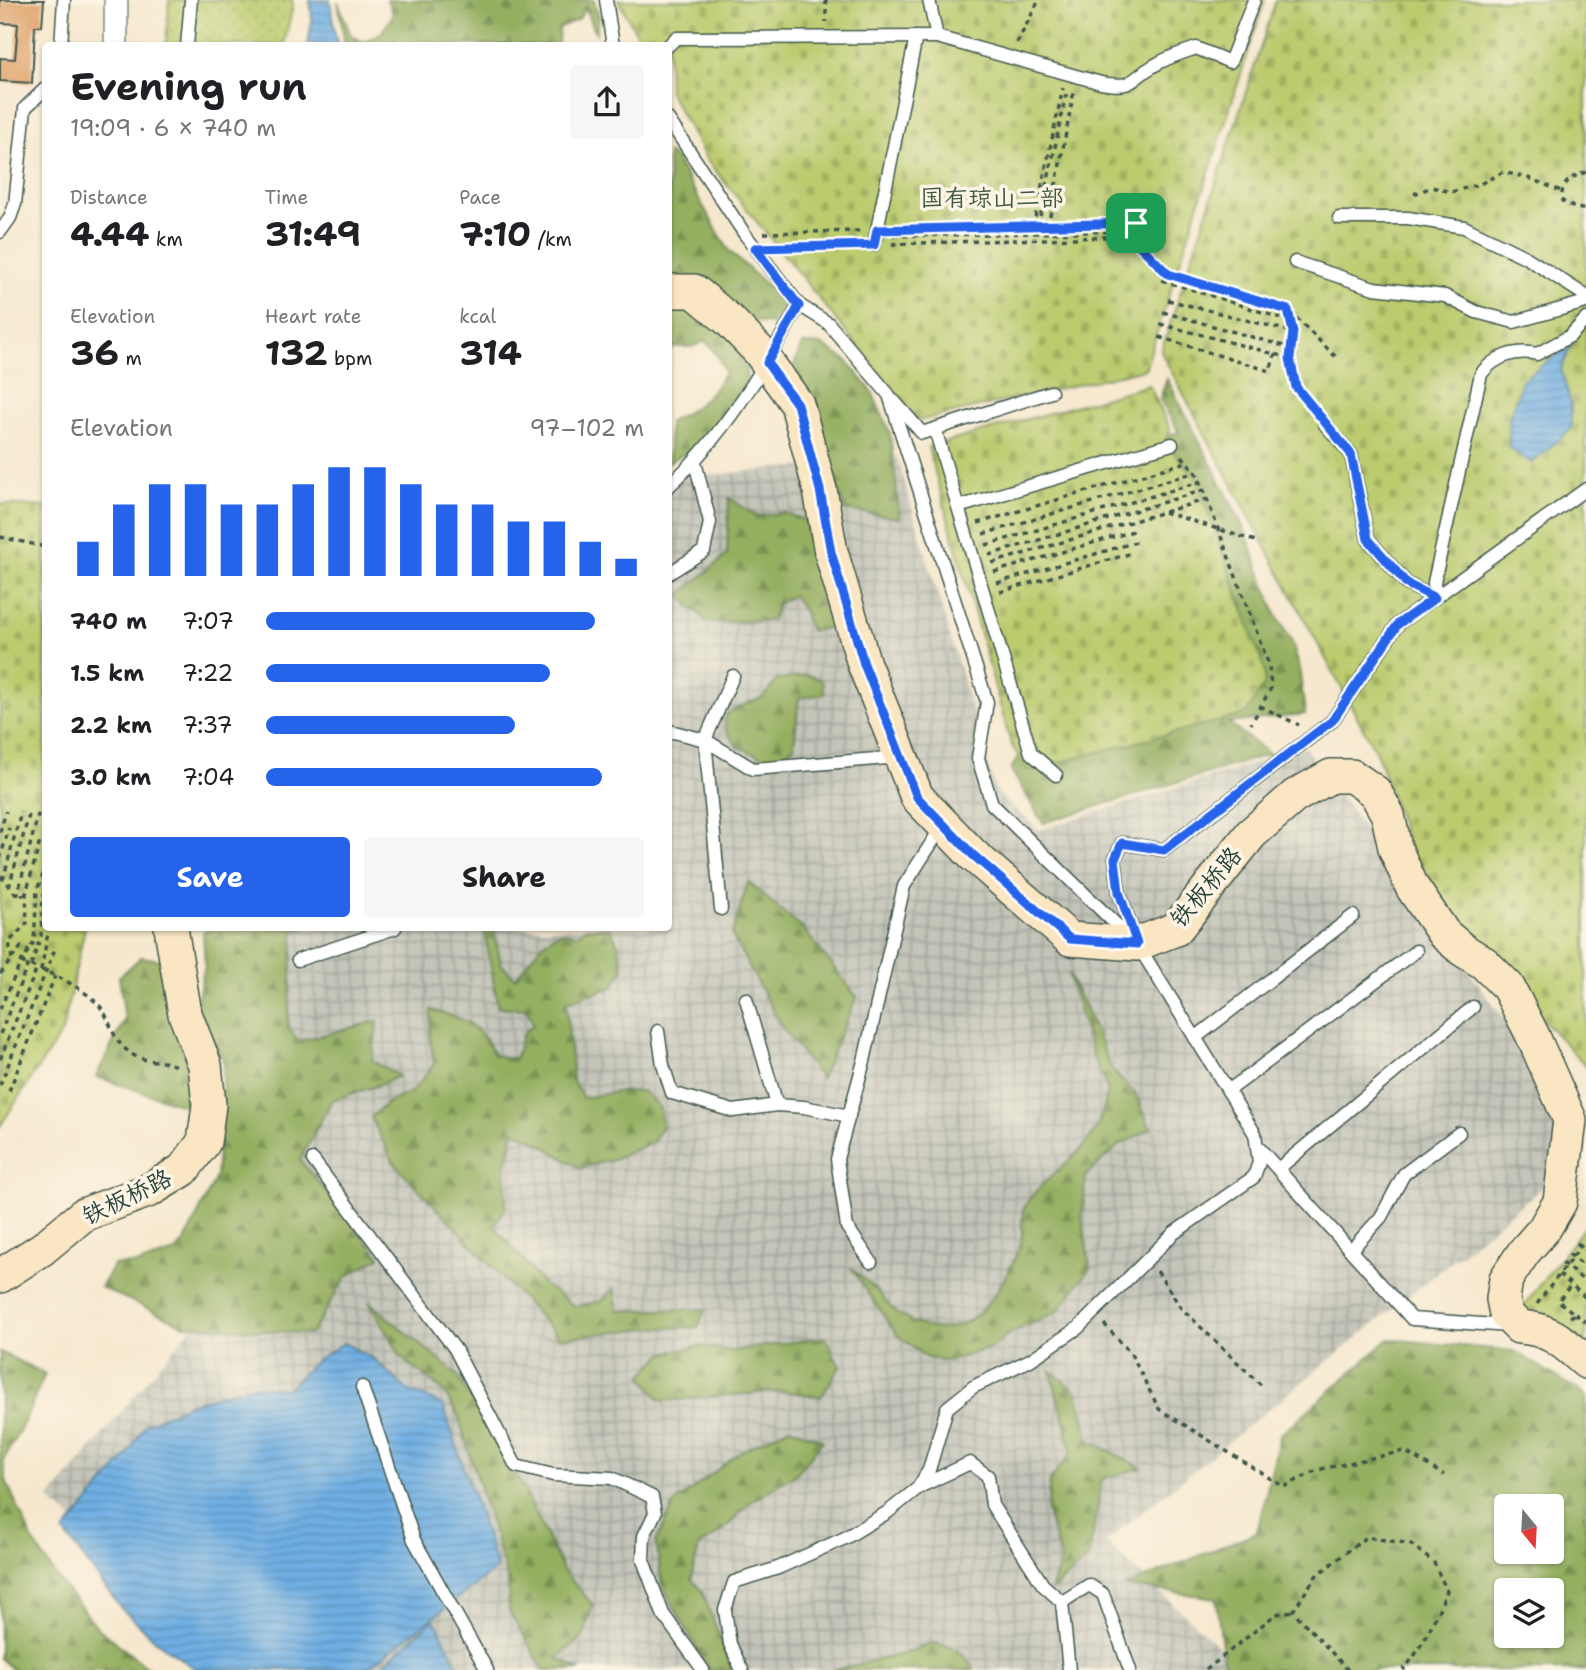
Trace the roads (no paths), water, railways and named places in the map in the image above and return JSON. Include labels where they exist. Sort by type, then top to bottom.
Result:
[{"type":"street","points":[[116,0],[116,42]]},
{"type":"street","name":"铁板桥路","points":[[672,291],[694,291],[730,321],[767,363],[797,404],[820,490],[831,552],[864,664],[917,797],[973,855],[1070,939],[1137,944],[1176,929],[1251,834],[1295,796],[1331,776],[1352,776],[1375,792],[1388,816],[1395,848],[1412,887],[1444,934],[1484,963],[1508,987],[1570,1120],[1560,1202],[1544,1229],[1506,1279],[1503,1299],[1506,1314],[1519,1327]]},
{"type":"street","name":"铁板桥路","points":[[0,1276],[41,1249],[83,1215],[150,1190],[183,1170],[204,1142],[209,1105],[205,1065],[185,1014],[171,931]]},
{"type":"street","points":[[1519,1327],[1538,1328],[1558,1338],[1586,1362]]},
{"type":"lane","points":[[61,42],[64,0]]},
{"type":"lane","points":[[187,42],[191,0]]},
{"type":"lane","points":[[606,0],[612,42]]},
{"type":"lane","points":[[929,0],[937,37]]},
{"type":"lane","points":[[672,42],[676,38],[937,37],[1101,83],[1123,86],[1135,82],[1152,66],[1196,48],[1230,62],[1254,0]]},
{"type":"lane","points":[[876,237],[916,37]]},
{"type":"lane","points":[[0,232],[10,218],[15,204],[25,108],[42,92]]},
{"type":"lane","points":[[672,125],[744,233],[799,306],[828,323],[922,433],[1051,392]]},
{"type":"lane","points":[[1339,218],[1408,218],[1464,227],[1527,258],[1586,296]]},
{"type":"lane","points":[[1295,262],[1374,288],[1445,296],[1476,312],[1514,322],[1586,302]]},
{"type":"lane","points":[[672,483],[695,462],[767,363],[799,306]]},
{"type":"lane","points":[[1435,598],[1434,582],[1480,374],[1496,359],[1525,351],[1537,354],[1570,336],[1586,319]]},
{"type":"lane","points":[[889,395],[988,702],[978,758],[992,804],[1137,944]]},
{"type":"lane","points":[[1325,424],[1351,454],[1368,539],[1407,584],[1435,598]]},
{"type":"lane","points":[[935,429],[1031,753],[1056,775]]},
{"type":"lane","points":[[958,507],[1172,444]]},
{"type":"lane","points":[[672,571],[704,551],[710,522],[695,462]]},
{"type":"lane","points":[[918,1488],[929,1470],[947,1408],[974,1387],[1030,1360],[1078,1328],[1174,1233],[1254,1177],[1259,1162],[1255,1134],[1137,944],[1119,892],[1115,859],[1122,843],[1164,850],[1332,721],[1398,624],[1586,489]]},
{"type":"lane","points":[[721,909],[705,740],[733,676]]},
{"type":"lane","points":[[672,732],[705,740],[753,769],[901,757]]},
{"type":"lane","points":[[872,1262],[847,1227],[837,1159],[904,886],[943,824]]},
{"type":"lane","points":[[1195,1038],[1353,916]]},
{"type":"lane","points":[[298,960],[386,931]]},
{"type":"lane","points":[[1228,1091],[1416,951]]},
{"type":"lane","points":[[746,999],[777,1105]]},
{"type":"lane","points":[[1279,1169],[1473,1007]]},
{"type":"lane","points":[[657,1031],[663,1065],[672,1093],[733,1111],[777,1105],[804,1107],[849,1116]]},
{"type":"lane","points":[[1351,1250],[1381,1217],[1404,1174],[1459,1133]]},
{"type":"lane","points":[[1258,1147],[1412,1319],[1519,1327]]},
{"type":"lane","points":[[313,1160],[455,1349],[516,1466],[553,1475],[612,1478],[652,1497],[655,1513],[644,1536],[643,1560],[663,1614],[703,1670]]},
{"type":"lane","points":[[362,1387],[414,1540],[487,1670]]},
{"type":"lane","points":[[742,1670],[730,1644],[725,1610],[734,1582],[778,1568],[845,1538],[888,1512],[918,1488],[970,1463],[988,1475],[992,1505],[1043,1585],[1062,1602],[1069,1670]]},
{"type":"lane","points":[[1062,1602],[1089,1585],[1103,1594],[1130,1670]]},
{"type":"water","points":[[310,0],[330,0],[337,42],[308,42],[312,19]]},
{"type":"water","points":[[1572,344],[1561,370],[1571,404],[1571,429],[1532,463],[1509,448],[1509,419],[1522,380]]},
{"type":"water","points":[[344,1343],[374,1359],[407,1390],[443,1405],[497,1568],[365,1670],[197,1670],[156,1641],[121,1608],[64,1532],[126,1457],[145,1425],[191,1403],[252,1386],[287,1389],[317,1360]]},
{"type":"water","points":[[434,1619],[460,1670],[377,1670]]},
{"type":"park label","name":"国有琼山二部","points":[[992,198]]}]
